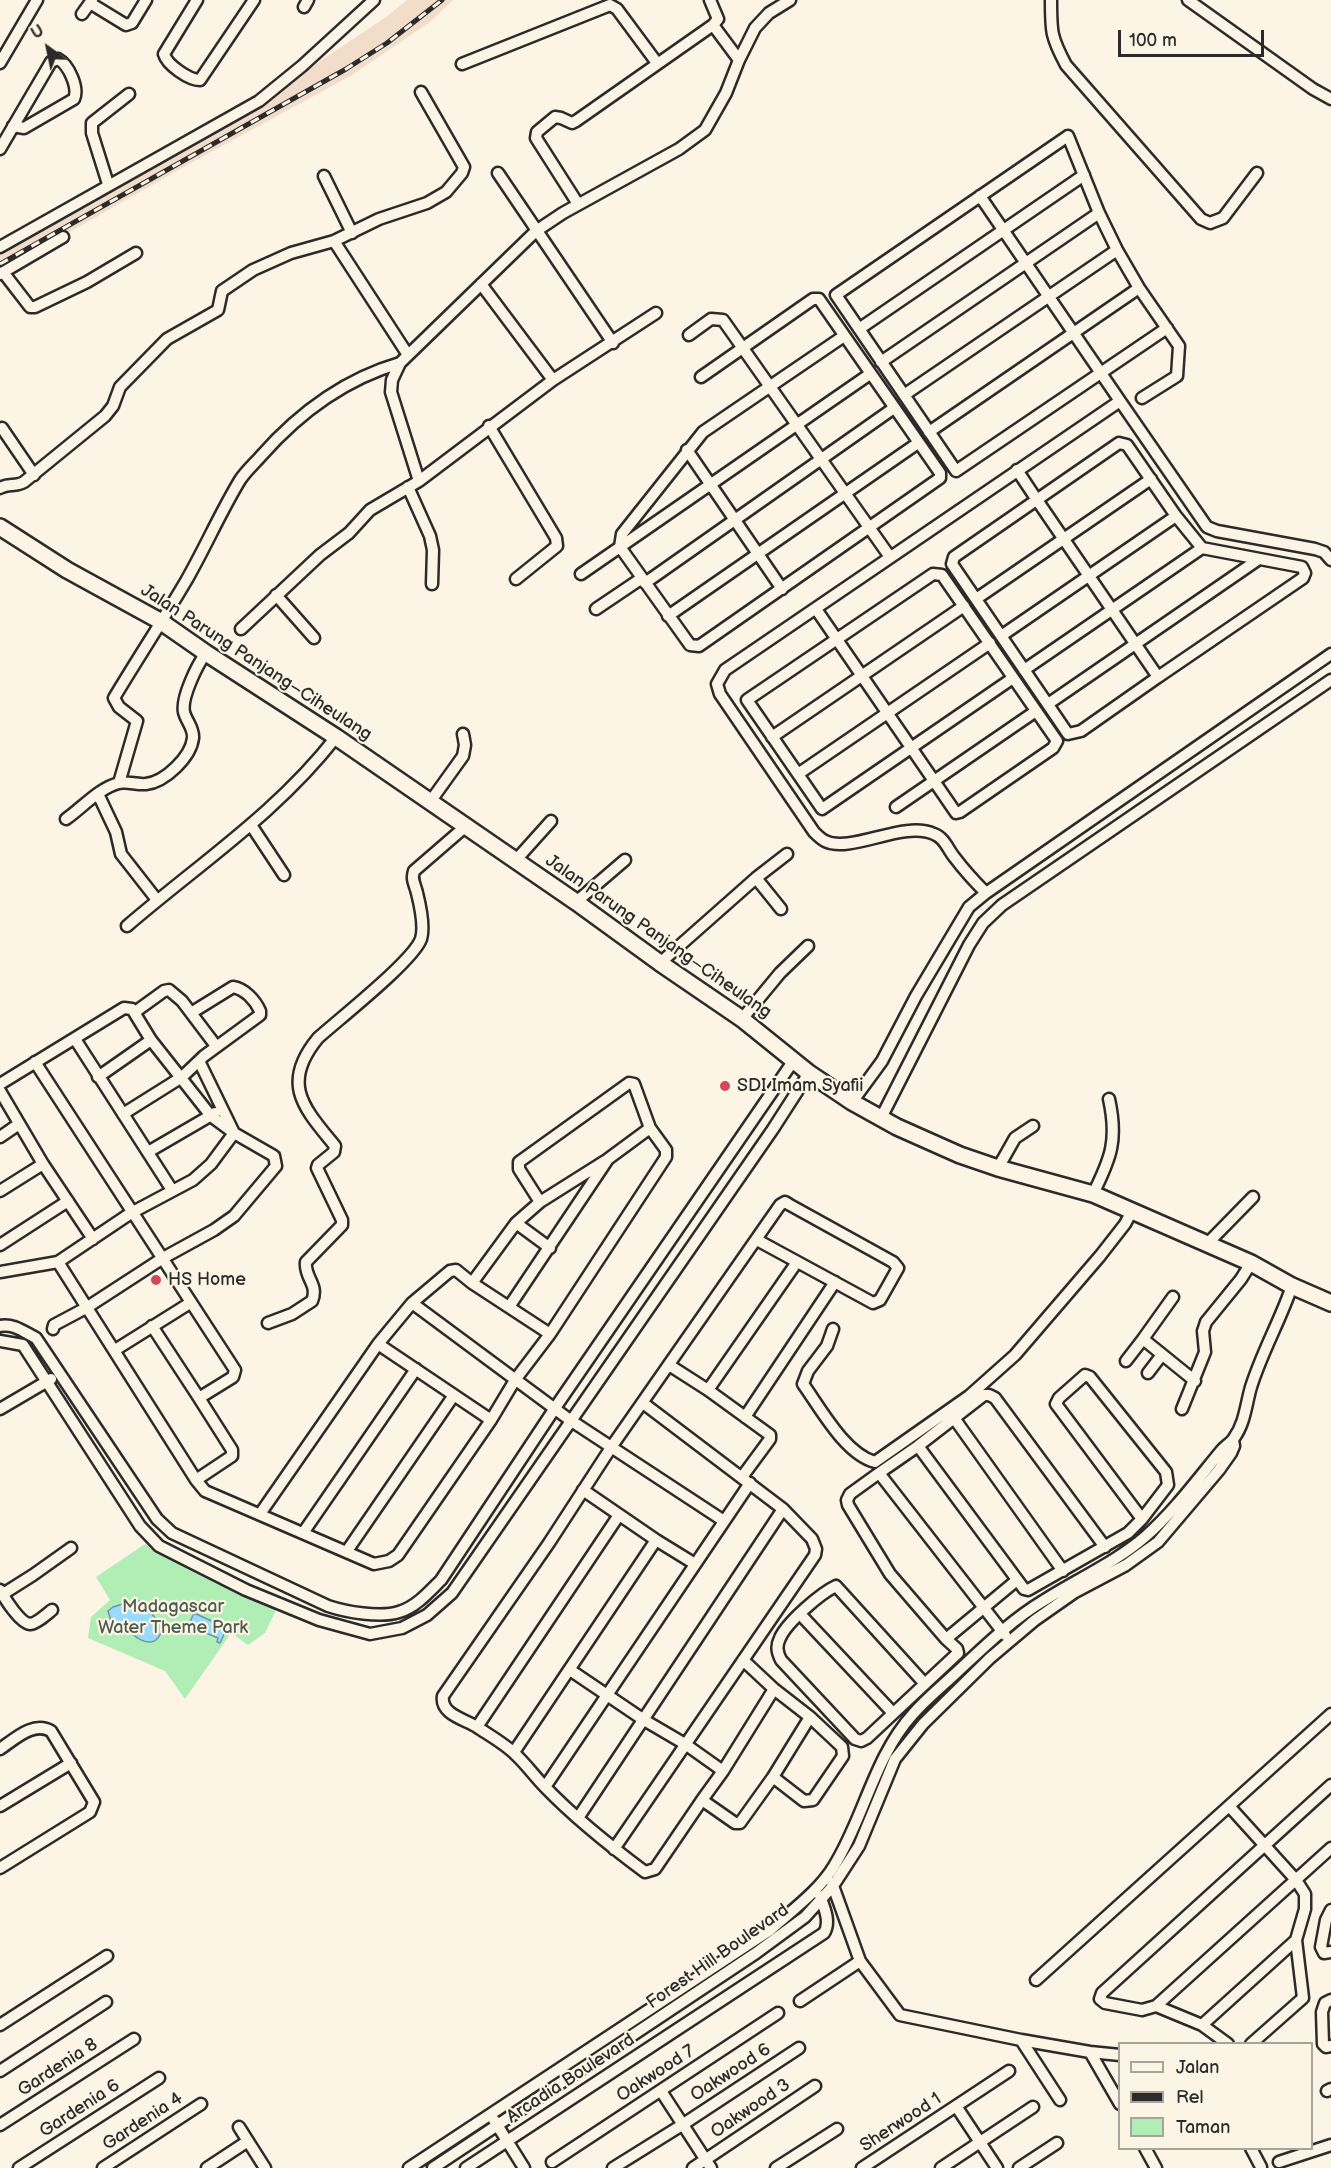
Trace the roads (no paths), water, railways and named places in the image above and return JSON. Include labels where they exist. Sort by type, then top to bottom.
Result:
[{"type":"street","points":[[0,63],[37,0]]},
{"type":"street","points":[[82,14],[91,1],[126,25],[132,23],[146,0]]},
{"type":"street","points":[[197,0],[164,54],[165,59],[196,80],[200,80],[209,69],[254,0]]},
{"type":"street","points":[[0,246],[259,101],[302,66],[374,0]]},
{"type":"street","points":[[578,204],[536,138],[536,134],[555,117],[572,123],[576,122],[713,25],[718,19],[710,0]]},
{"type":"street","points":[[419,481],[391,392],[392,380],[399,363],[536,231],[578,204],[679,149],[700,135],[726,93],[755,28],[763,19],[790,0]]},
{"type":"street","points":[[1052,0],[1053,40],[1065,65],[1201,219],[1210,223],[1223,218],[1257,173]]},
{"type":"street","points":[[1188,0],[1313,89],[1331,99]]},
{"type":"street","points":[[462,64],[610,5],[616,9],[657,63]]},
{"type":"street","points":[[713,25],[739,60]]},
{"type":"street","points":[[0,149],[13,126],[51,62],[58,59],[63,62],[67,66],[77,92],[75,99],[24,128],[13,126]]},
{"type":"street","points":[[0,488],[6,485],[20,485],[109,411],[120,387],[167,339],[218,310],[221,294],[225,288],[254,270],[291,253],[334,241],[379,219],[427,203],[446,192],[462,173],[464,167],[421,92]]},
{"type":"street","points":[[108,184],[92,133],[92,123],[129,94]]},
{"type":"street","points":[[1142,399],[1177,376],[1179,346],[1167,328],[1139,288],[1117,250],[1099,213],[1068,136],[836,295],[956,471],[1167,328]]},
{"type":"street","points":[[498,173],[613,343]]},
{"type":"street","points":[[324,176],[352,233]]},
{"type":"street","points":[[859,329],[1084,176]]},
{"type":"street","points":[[980,196],[1207,527],[1217,531],[1315,549],[1324,552],[1331,560]]},
{"type":"street","points":[[881,362],[1099,213]]},
{"type":"street","points":[[63,237],[2,273],[32,308],[87,282],[136,253]]},
{"type":"street","points":[[334,241],[408,355]]},
{"type":"street","points":[[904,395],[1117,250]]},
{"type":"street","points":[[481,284],[553,380]]},
{"type":"street","points":[[929,432],[1139,288]]},
{"type":"street","points":[[701,377],[813,299],[819,299],[940,473],[940,478],[870,529],[699,646],[690,645],[620,547],[622,534],[703,432],[844,336]]},
{"type":"street","points":[[241,629],[320,555],[349,533],[370,510],[419,481],[553,380],[656,313]]},
{"type":"street","points":[[688,335],[711,319],[723,320],[890,558]]},
{"type":"street","points":[[119,783],[137,721],[118,707],[114,698],[186,580],[203,545],[242,478],[275,440],[315,405],[332,393],[381,368],[399,363]]},
{"type":"street","points":[[581,574],[870,374]]},
{"type":"street","points":[[986,893],[955,859],[941,838],[933,833],[899,832],[865,840],[839,843],[825,841],[814,832],[720,694],[717,684],[725,670],[1120,401]]},
{"type":"street","points":[[596,609],[735,520],[894,408]]},
{"type":"street","points":[[489,426],[558,543],[516,579]]},
{"type":"street","points":[[2,428],[34,475]]},
{"type":"street","points":[[668,616],[918,443]]},
{"type":"street","points":[[1119,443],[1127,445],[1176,516],[1202,548],[1302,567],[1305,573],[1303,578],[1081,731],[1068,734],[952,564],[954,557],[1037,500],[1119,443]]},
{"type":"street","points":[[687,450],[782,589]]},
{"type":"street","points":[[1017,470],[1158,677]]},
{"type":"street","points":[[976,599],[1151,479]]},
{"type":"street","points":[[408,487],[430,536],[433,550],[432,584]]},
{"type":"street","points":[[1001,636],[1176,516]]},
{"type":"street","name":"Jalan Parung Panjang–Ciheulang","points":[[0,527],[67,570],[160,621],[336,737],[742,1019],[809,1073],[852,1102],[897,1127],[960,1155],[1093,1194],[1251,1263],[1331,1304]]},
{"type":"street","points":[[1024,670],[1202,548]]},
{"type":"street","points":[[1047,704],[1259,559]]},
{"type":"street","points":[[816,609],[836,639],[862,676],[911,748],[956,813],[970,806],[1055,745],[1057,741],[942,575],[933,574],[836,639],[747,700],[822,808],[911,748],[1013,678]]},
{"type":"street","points":[[276,595],[314,638]]},
{"type":"street","points":[[772,737],[964,606]]},
{"type":"street","points":[[798,774],[990,644]]},
{"type":"street","points":[[66,819],[98,794],[119,783],[153,783],[174,768],[184,757],[193,738],[183,710],[193,673],[206,653]]},
{"type":"street","points":[[852,1102],[882,1061],[916,996],[969,907],[1331,654]]},
{"type":"street","points":[[881,1118],[969,945],[1002,905],[1331,680]]},
{"type":"street","points":[[896,807],[1036,711]]},
{"type":"street","points":[[430,802],[463,756],[465,745],[463,734]]},
{"type":"street","points":[[127,926],[251,825],[316,762],[336,737]]},
{"type":"street","points":[[98,794],[116,831],[120,854],[158,900]]},
{"type":"street","points":[[516,860],[551,821]]},
{"type":"street","points":[[251,825],[284,875]]},
{"type":"street","points":[[268,1323],[292,1314],[312,1301],[315,1289],[306,1270],[306,1262],[342,1225],[342,1220],[317,1168],[334,1152],[335,1146],[304,1106],[298,1088],[306,1052],[318,1038],[406,959],[421,939],[422,923],[417,890],[412,879],[414,871],[466,826]]},
{"type":"street","points":[[660,963],[756,878],[787,854]]},
{"type":"street","points":[[576,902],[625,860]]},
{"type":"street","points":[[756,878],[781,909]]},
{"type":"street","points":[[742,1019],[780,973],[808,946]]},
{"type":"street","points":[[123,1114],[182,1077],[216,1046],[260,1015],[259,1007],[247,994],[233,987],[191,1013]]},
{"type":"street","points":[[135,1012],[164,991],[169,990],[183,1001],[216,1046]]},
{"type":"street","points":[[0,1084],[129,1007],[135,1012],[151,1040],[211,1116],[234,1134],[274,1156],[276,1166],[234,1216],[214,1230],[163,1258],[86,1308],[54,1325],[53,1329],[23,1345],[0,1341]]},
{"type":"street","points":[[75,1039],[172,1190]]},
{"type":"street","points":[[98,1077],[151,1040]]},
{"type":"street","points":[[0,1326],[7,1325],[20,1329],[36,1338],[157,1519],[172,1533],[345,1612],[364,1614],[398,1612],[423,1599],[441,1580],[555,1408],[794,1060]]},
{"type":"street","points":[[199,1061],[234,1134]]},
{"type":"street","points":[[35,1062],[235,1370],[233,1377],[199,1398]]},
{"type":"street","points":[[23,1345],[140,1526],[159,1546],[246,1590],[318,1620],[370,1634],[402,1628],[427,1616],[452,1593],[773,1129],[809,1073]]},
{"type":"street","points":[[58,1262],[205,1491],[374,1564],[389,1561],[398,1555],[491,1420],[515,1380],[550,1334],[666,1157],[666,1150],[650,1128],[634,1084],[628,1083],[519,1162],[519,1169],[540,1202]]},
{"type":"street","points":[[0,1091],[43,1164],[93,1239]]},
{"type":"street","points":[[1093,1194],[1108,1164],[1112,1150],[1113,1125],[1109,1099]]},
{"type":"street","points":[[148,1152],[222,1109]]},
{"type":"street","points":[[0,1137],[19,1124]]},
{"type":"street","points":[[998,1168],[1015,1137],[1033,1126]]},
{"type":"street","points":[[472,1283],[516,1223],[540,1202],[608,1159],[650,1128]]},
{"type":"street","points":[[0,1272],[58,1262],[132,1213],[193,1180],[202,1173],[234,1134]]},
{"type":"street","points":[[509,1307],[608,1159]]},
{"type":"street","points":[[0,1191],[43,1164]]},
{"type":"street","points":[[1207,1244],[1253,1197]]},
{"type":"street","points":[[0,1245],[68,1201]]},
{"type":"street","points":[[757,1240],[873,1303],[877,1303],[898,1268],[893,1262],[785,1202],[780,1205],[612,1446],[549,1543],[443,1696],[442,1702],[447,1711],[514,1752],[545,1787],[578,1818],[614,1849],[645,1872],[650,1872],[656,1869],[723,1772],[774,1689]]},
{"type":"street","points":[[833,1329],[827,1346],[808,1371],[803,1384],[837,1433],[857,1453],[875,1462],[969,1396],[1015,1355],[1100,1256],[1125,1224],[1132,1211]]},
{"type":"street","points":[[516,1223],[550,1248]]},
{"type":"street","points":[[708,1390],[797,1262]]},
{"type":"street","points":[[1182,1409],[1205,1352],[1203,1331],[1206,1322],[1251,1263]]},
{"type":"street","points":[[260,1514],[378,1344],[412,1303],[452,1270],[456,1270],[550,1334]]},
{"type":"street","points":[[745,1417],[835,1282]]},
{"type":"street","name":"Forest Hill Boulevard","points":[[408,2168],[770,1930],[816,1887],[828,1874],[851,1835],[874,1780],[899,1730],[914,1712],[1001,1631],[1042,1601],[1098,1570],[1146,1536],[1188,1493],[1222,1449],[1233,1440],[1243,1420],[1259,1365],[1292,1286]]},
{"type":"street","points":[[1126,1361],[1173,1297]]},
{"type":"street","points":[[115,1350],[190,1303]]},
{"type":"street","points":[[412,1303],[570,1420],[724,1521]]},
{"type":"street","points":[[152,1326],[233,1453],[232,1456],[196,1480]]},
{"type":"street","points":[[1143,1339],[1161,1356],[1195,1381]]},
{"type":"street","points":[[378,1344],[491,1420]]},
{"type":"street","points":[[1148,1373],[1161,1356]]},
{"type":"street","points":[[545,1787],[724,1521],[770,1439],[767,1432],[669,1365]]},
{"type":"street","points":[[303,1533],[416,1369]]},
{"type":"street","points":[[0,1409],[59,1374]]},
{"type":"street","points":[[918,1446],[1017,1580],[1024,1589],[1028,1590],[1128,1533],[1142,1519],[1168,1485],[1166,1472],[1090,1377],[1085,1375],[1059,1398],[1056,1404],[1142,1519]]},
{"type":"street","points":[[346,1551],[454,1395]]},
{"type":"street","points":[[925,1684],[836,1586],[800,1614],[779,1638],[777,1652],[781,1660],[848,1732],[861,1741],[867,1738],[893,1713],[925,1684],[958,1653],[957,1649],[890,1574],[848,1505],[847,1500],[850,1494],[918,1446],[984,1395],[989,1395],[995,1398],[1106,1547]]},
{"type":"street","points":[[614,1849],[815,1556],[816,1549],[812,1539],[783,1509],[644,1403]]},
{"type":"street","points":[[954,1418],[1063,1571]]},
{"type":"street","name":"Forest Hill Boulevard","points":[[433,2168],[756,1953],[805,1917],[833,1886],[859,1846],[874,1814],[888,1772],[916,1732],[951,1695],[1009,1641],[1051,1607],[1126,1565],[1158,1542],[1219,1470],[1231,1453],[1234,1446],[1233,1440]]},
{"type":"street","points":[[879,1473],[1009,1641]]},
{"type":"street","points":[[583,1490],[695,1564]]},
{"type":"street","points":[[578,1818],[783,1509]]},
{"type":"street","points":[[477,1728],[619,1515]]},
{"type":"street","points":[[514,1752],[656,1540]]},
{"type":"street","points":[[52,1611],[33,1624],[28,1623],[14,1611],[1,1592],[33,1575],[71,1548]]},
{"type":"street","points":[[946,1639],[1017,1580]]},
{"type":"street","points":[[800,1614],[893,1713]]},
{"type":"street","points":[[743,1660],[842,1747],[843,1756],[813,1800],[804,1801],[773,1777]]},
{"type":"street","points":[[570,1670],[644,1720],[685,1744],[723,1772]]},
{"type":"street","points":[[1036,1980],[1331,1714]]},
{"type":"street","points":[[702,1800],[735,1823],[740,1823],[773,1777],[810,1717]]},
{"type":"street","points":[[0,1749],[34,1727],[44,1727],[51,1731],[94,1802],[94,1808],[90,1812],[0,1868]]},
{"type":"street","points":[[0,1806],[71,1763]]},
{"type":"street","points":[[1331,1785],[1102,1993],[1100,1999],[1105,2003],[1142,2010],[1156,2006],[1331,1848]]},
{"type":"street","points":[[1229,1806],[1296,1880],[1305,1894],[1305,1909],[1296,1940],[1304,1998],[1252,2042]]},
{"type":"street","points":[[828,1874],[860,1961],[896,2011],[903,2017],[1021,2040],[1118,2055]]},
{"type":"street","name":"Arcadia Boulevard","points":[[466,2168],[824,1933],[828,1927],[822,1900],[816,1887]]},
{"type":"street","points":[[1331,1910],[1326,1920],[1321,1947],[1324,1953],[1331,1952]]},
{"type":"street","points":[[1202,2025],[1296,1940]]},
{"type":"street","points":[[0,2025],[106,1956]]},
{"type":"street","points":[[800,2001],[860,1961]]},
{"type":"street","points":[[1331,2000],[1325,2003],[1322,2012],[1323,2044],[1326,2047],[1331,2046]]},
{"type":"street","points":[[0,2071],[106,2002]]},
{"type":"street","points":[[1156,2006],[1202,2025],[1227,2042]]},
{"type":"street","name":"Oakwood 7","points":[[552,2162],[778,2013]]},
{"type":"street","name":"Gardenia 8","points":[[0,2125],[134,2039]]},
{"type":"street","points":[[1021,2040],[1060,2100]]},
{"type":"street","name":"Oakwood 6","points":[[613,2168],[799,2048]]},
{"type":"street","points":[[1090,2052],[1118,2102]]},
{"type":"street","points":[[956,2106],[1009,2071]]},
{"type":"street","name":"Gardenia 6","points":[[19,2168],[159,2078]]},
{"type":"street","name":"Oakwood 3","points":[[693,2168],[708,2164],[815,2086]]},
{"type":"street","points":[[661,2091],[708,2164]]},
{"type":"street","name":"Gardenia 4","points":[[103,2168],[201,2104]]},
{"type":"street","name":"Sherwood 1","points":[[862,2168],[956,2106],[997,2168]]},
{"type":"street","points":[[941,2168],[1033,2107]]},
{"type":"street","name":"Arcadia Boulevard","points":[[491,2115],[524,2168]]},
{"type":"street","points":[[239,2127],[260,2166]]},
{"type":"street","points":[[776,2168],[837,2129]]},
{"type":"street","points":[[207,2168],[248,2141]]},
{"type":"street","points":[[1019,2168],[1057,2143]]},
{"type":"street","points":[[1279,2162],[1331,2145]]},
{"type":"street","points":[[1146,2150],[1156,2168]]},
{"type":"street","points":[[1252,2150],[1261,2167]]},
{"type":"water","points":[[135,1600],[146,1604],[161,1625],[161,1633],[153,1642],[146,1642],[112,1624],[108,1611],[113,1607]]},
{"type":"water","points":[[194,1613],[227,1628],[220,1643],[217,1642],[218,1638],[194,1628],[191,1633],[186,1631]]},
{"type":"railway","points":[[0,264],[346,69],[387,43],[442,0]]},
{"type":"place","name":"SDI Imam Syafii","points":[[725,1086]]},
{"type":"place","name":"HS Home","points":[[156,1280]]},
{"type":"park label","name":"Madagascar Water Theme Park","points":[[173,1617]]}]
